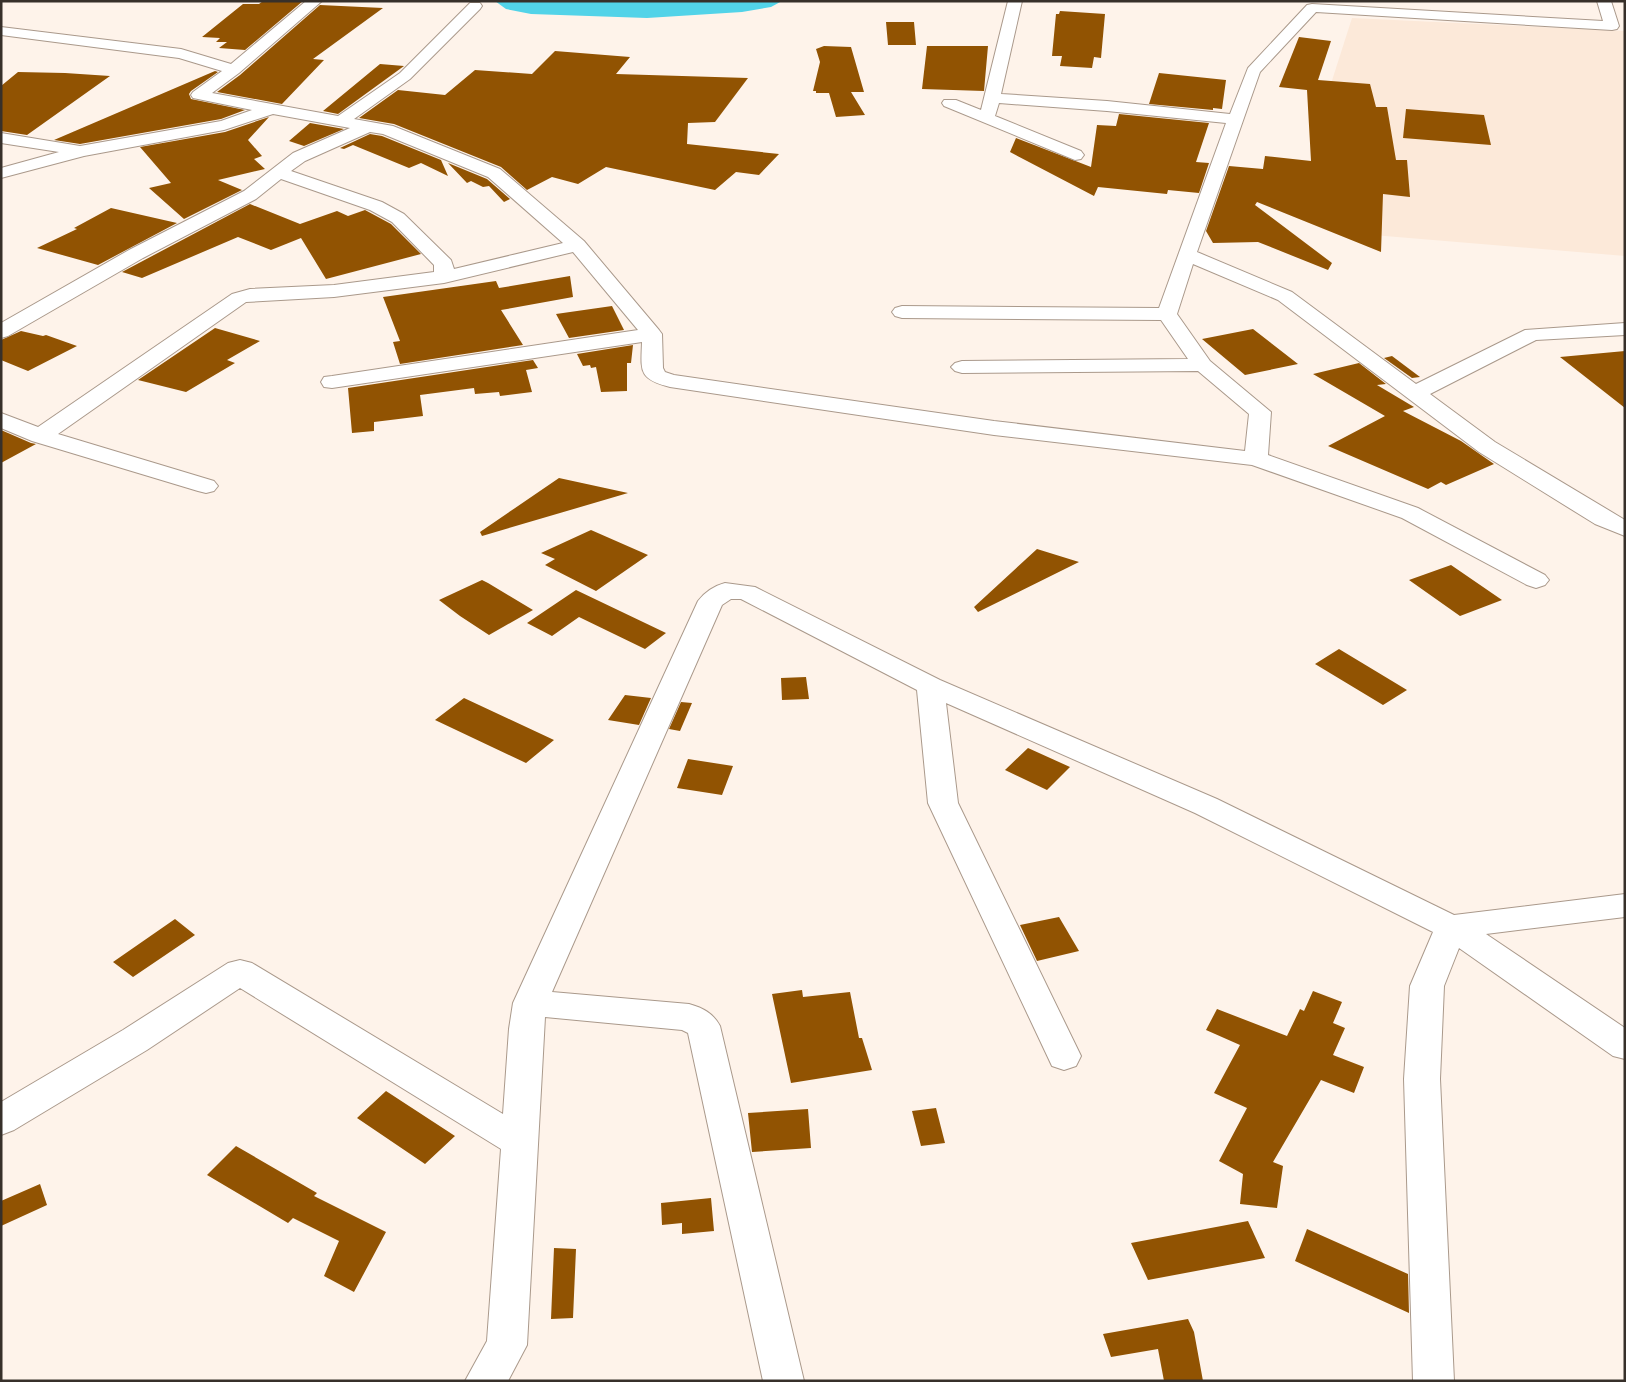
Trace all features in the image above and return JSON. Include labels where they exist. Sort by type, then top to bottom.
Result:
[{"type":"street","points":[[315,1],[234,70],[199,95],[387,130],[494,173],[577,245],[652,334],[652,368],[656,376],[670,381],[994,428],[1256,459],[1410,513],[1536,580]]},
{"type":"street","points":[[987,119],[1015,1]]},
{"type":"street","points":[[1167,314],[1253,72],[1312,8],[1612,26],[1604,1]]},
{"type":"street","points":[[341,121],[405,76],[475,6]]},
{"type":"street","points":[[1,31],[181,54],[234,70]]},
{"type":"street","points":[[993,98],[1107,106],[1235,119]]},
{"type":"street","points":[[950,104],[1075,155]]},
{"type":"street","points":[[1,173],[82,151],[224,125],[274,108]]},
{"type":"street","points":[[1,332],[136,254],[250,195],[299,157],[369,126]]},
{"type":"street","points":[[1,138],[82,151]]},
{"type":"street","points":[[279,173],[376,206],[398,218],[444,264],[444,277]]},
{"type":"street","points":[[40,436],[239,298],[250,295],[334,291],[444,277],[577,245]]},
{"type":"street","points":[[1187,254],[1285,296],[1487,448],[1625,529]]},
{"type":"street","points":[[902,312],[1167,314]]},
{"type":"street","points":[[1167,314],[1203,366],[1260,412],[1256,459]]},
{"type":"street","points":[[1414,393],[1532,334],[1625,328]]},
{"type":"street","points":[[332,382],[652,334]]},
{"type":"street","points":[[962,368],[1203,366]]},
{"type":"street","points":[[1,420],[40,436],[206,486]]},
{"type":"street","points":[[485,1381],[506,1345],[526,1029],[530,1003],[711,601],[725,591],[746,592],[930,686],[1206,806],[1451,927],[1625,1046]]},
{"type":"street","points":[[930,686],[943,803],[1064,1056]]},
{"type":"street","points":[[1451,927],[1625,905]]},
{"type":"street","points":[[1434,1381],[1422,1079],[1427,986],[1451,927]]},
{"type":"street","points":[[1,1120],[135,1040],[240,972],[519,1142]]},
{"type":"street","points":[[530,1003],[689,1017],[703,1026],[784,1381]]},
{"type":"shaded area","points":[[1352,18],[1625,31],[1625,256],[1349,233],[1320,118]]},
{"type":"water","points":[[495,1],[782,1],[771,7],[742,12],[647,18],[531,14],[506,9]]},
{"type":"building","points":[[263,1],[303,1],[245,50],[219,48],[227,42],[216,42],[220,38],[202,37],[243,4],[259,4]]},
{"type":"building","points":[[320,5],[383,8],[313,59],[324,60],[282,104],[217,92],[240,75]]},
{"type":"building","points":[[1060,11],[1105,14],[1101,58],[1094,57],[1092,68],[1060,66],[1062,56],[1052,56],[1056,14],[1059,14]]},
{"type":"building","points":[[886,22],[914,22],[916,45],[888,45]]},
{"type":"building","points":[[1299,37],[1331,41],[1318,80],[1370,84],[1376,107],[1387,107],[1396,160],[1407,160],[1410,197],[1383,194],[1381,252],[1257,202],[1255,205],[1332,263],[1328,270],[1258,242],[1213,243],[1206,231],[1229,166],[1263,169],[1265,156],[1311,161],[1307,90],[1279,87]]},
{"type":"building","points":[[824,46],[851,47],[864,92],[851,92],[865,115],[836,117],[829,93],[816,93],[816,91],[813,91],[820,62],[816,49]]},
{"type":"building","points":[[927,46],[988,46],[984,91],[922,89]]},
{"type":"building","points":[[555,51],[630,57],[616,74],[748,78],[715,122],[688,123],[687,144],[779,154],[759,175],[736,172],[715,190],[606,167],[578,184],[552,177],[527,190],[501,167],[394,124],[359,118],[398,90],[445,95],[475,70],[532,74]]},
{"type":"building","points":[[380,64],[404,66],[338,114],[323,111]]},
{"type":"building","points":[[215,71],[218,72],[191,91],[189,94],[191,99],[245,110],[221,119],[80,144],[54,140]]},
{"type":"building","points":[[18,72],[110,76],[27,135],[1,131],[1,86]]},
{"type":"building","points":[[1159,73],[1226,80],[1222,109],[1213,108],[1213,110],[1149,104]]},
{"type":"building","points":[[1406,109],[1484,115],[1491,145],[1403,138]]},
{"type":"building","points":[[1119,114],[1209,123],[1196,162],[1209,163],[1199,193],[1168,190],[1167,194],[1098,187],[1094,196],[1010,152],[1016,138],[1091,167],[1097,125],[1116,126]]},
{"type":"building","points":[[269,117],[248,140],[262,156],[254,159],[265,169],[218,180],[242,190],[184,219],[149,188],[171,183],[140,147],[225,132]]},
{"type":"building","points":[[310,123],[344,129],[304,146],[289,141]]},
{"type":"building","points":[[370,134],[382,136],[441,160],[448,176],[421,163],[409,168],[353,145],[344,149],[340,148]]},
{"type":"building","points":[[448,163],[487,179],[510,199],[504,202],[489,186],[483,187],[471,181],[467,183]]},
{"type":"building","points":[[250,204],[300,224],[337,211],[348,216],[365,210],[391,224],[421,254],[326,279],[301,238],[271,250],[238,237],[142,278],[122,272]]},
{"type":"building","points":[[111,208],[177,223],[98,265],[37,248],[77,229],[74,228]]},
{"type":"building","points":[[570,276],[573,297],[501,310],[523,345],[400,364],[393,342],[400,341],[383,297],[496,281],[499,288]]},
{"type":"building","points":[[612,306],[624,330],[569,338],[556,314]]},
{"type":"building","points":[[215,328],[260,341],[227,360],[235,363],[186,392],[138,380]]},
{"type":"building","points":[[1253,329],[1298,364],[1245,375],[1202,339]]},
{"type":"building","points":[[21,331],[46,335],[77,346],[28,371],[1,360],[1,340]]},
{"type":"building","points":[[633,345],[631,363],[627,363],[627,391],[601,392],[596,367],[591,368],[590,365],[583,366],[577,354]]},
{"type":"building","points":[[1625,351],[1625,408],[1560,357]]},
{"type":"building","points":[[1392,356],[1420,377],[1412,378],[1384,358]]},
{"type":"building","points":[[533,360],[538,368],[526,370],[532,392],[500,396],[499,392],[475,394],[474,388],[420,395],[423,416],[374,422],[374,431],[352,433],[348,388]]},
{"type":"building","points":[[1359,363],[1386,384],[1377,385],[1414,407],[1403,411],[1461,441],[1494,464],[1446,485],[1441,482],[1428,489],[1328,446],[1385,416],[1313,374]]},
{"type":"building","points":[[1,430],[31,443],[36,444],[1,463]]},
{"type":"building","points":[[559,478],[628,493],[482,536],[480,532]]},
{"type":"building","points":[[591,530],[648,555],[596,591],[545,565],[555,559],[541,553]]},
{"type":"building","points":[[1037,549],[1079,562],[978,612],[974,607]]},
{"type":"building","points":[[1451,565],[1502,600],[1460,616],[1409,580]]},
{"type":"building","points":[[482,580],[533,610],[489,635],[439,600]]},
{"type":"building","points":[[576,590],[666,633],[645,649],[579,617],[552,636],[527,623]]},
{"type":"building","points":[[1339,649],[1407,690],[1383,705],[1315,664]]},
{"type":"building","points":[[806,677],[809,699],[782,700],[781,678]]},
{"type":"building","points":[[625,695],[651,698],[639,725],[608,720]]},
{"type":"building","points":[[464,698],[554,740],[526,763],[435,720]]},
{"type":"building","points":[[681,702],[692,703],[680,731],[669,729]]},
{"type":"building","points":[[1028,748],[1070,767],[1047,790],[1005,770]]},
{"type":"building","points":[[688,759],[733,766],[722,795],[677,788]]},
{"type":"building","points":[[1059,917],[1079,951],[1037,961],[1020,925]]},
{"type":"building","points":[[175,919],[195,935],[133,977],[113,962]]},
{"type":"building","points":[[802,990],[803,997],[850,992],[859,1038],[862,1038],[872,1070],[791,1083],[772,994]]},
{"type":"building","points":[[1313,991],[1342,1002],[1333,1023],[1345,1028],[1333,1055],[1364,1067],[1354,1093],[1321,1080],[1273,1162],[1283,1166],[1277,1208],[1240,1204],[1243,1174],[1219,1161],[1247,1108],[1214,1093],[1240,1045],[1206,1030],[1217,1009],[1287,1036],[1300,1009],[1304,1011]]},
{"type":"building","points":[[386,1091],[455,1136],[425,1164],[357,1118]]},
{"type":"building","points":[[936,1108],[945,1143],[921,1146],[912,1111]]},
{"type":"building","points":[[808,1109],[811,1148],[752,1152],[748,1113]]},
{"type":"building","points":[[236,1146],[317,1193],[314,1196],[386,1232],[354,1292],[324,1276],[339,1241],[293,1218],[288,1223],[207,1175]]},
{"type":"building","points":[[40,1184],[47,1205],[1,1226],[1,1201]]},
{"type":"building","points":[[711,1198],[714,1231],[682,1234],[682,1223],[662,1225],[661,1203]]},
{"type":"building","points":[[1248,1221],[1265,1258],[1148,1280],[1131,1243]]},
{"type":"building","points":[[1307,1229],[1408,1274],[1409,1313],[1295,1261]]},
{"type":"building","points":[[554,1248],[576,1249],[573,1318],[551,1319]]},
{"type":"building","points":[[1188,1319],[1194,1332],[1203,1381],[1164,1381],[1158,1349],[1111,1357],[1103,1334]]}]
